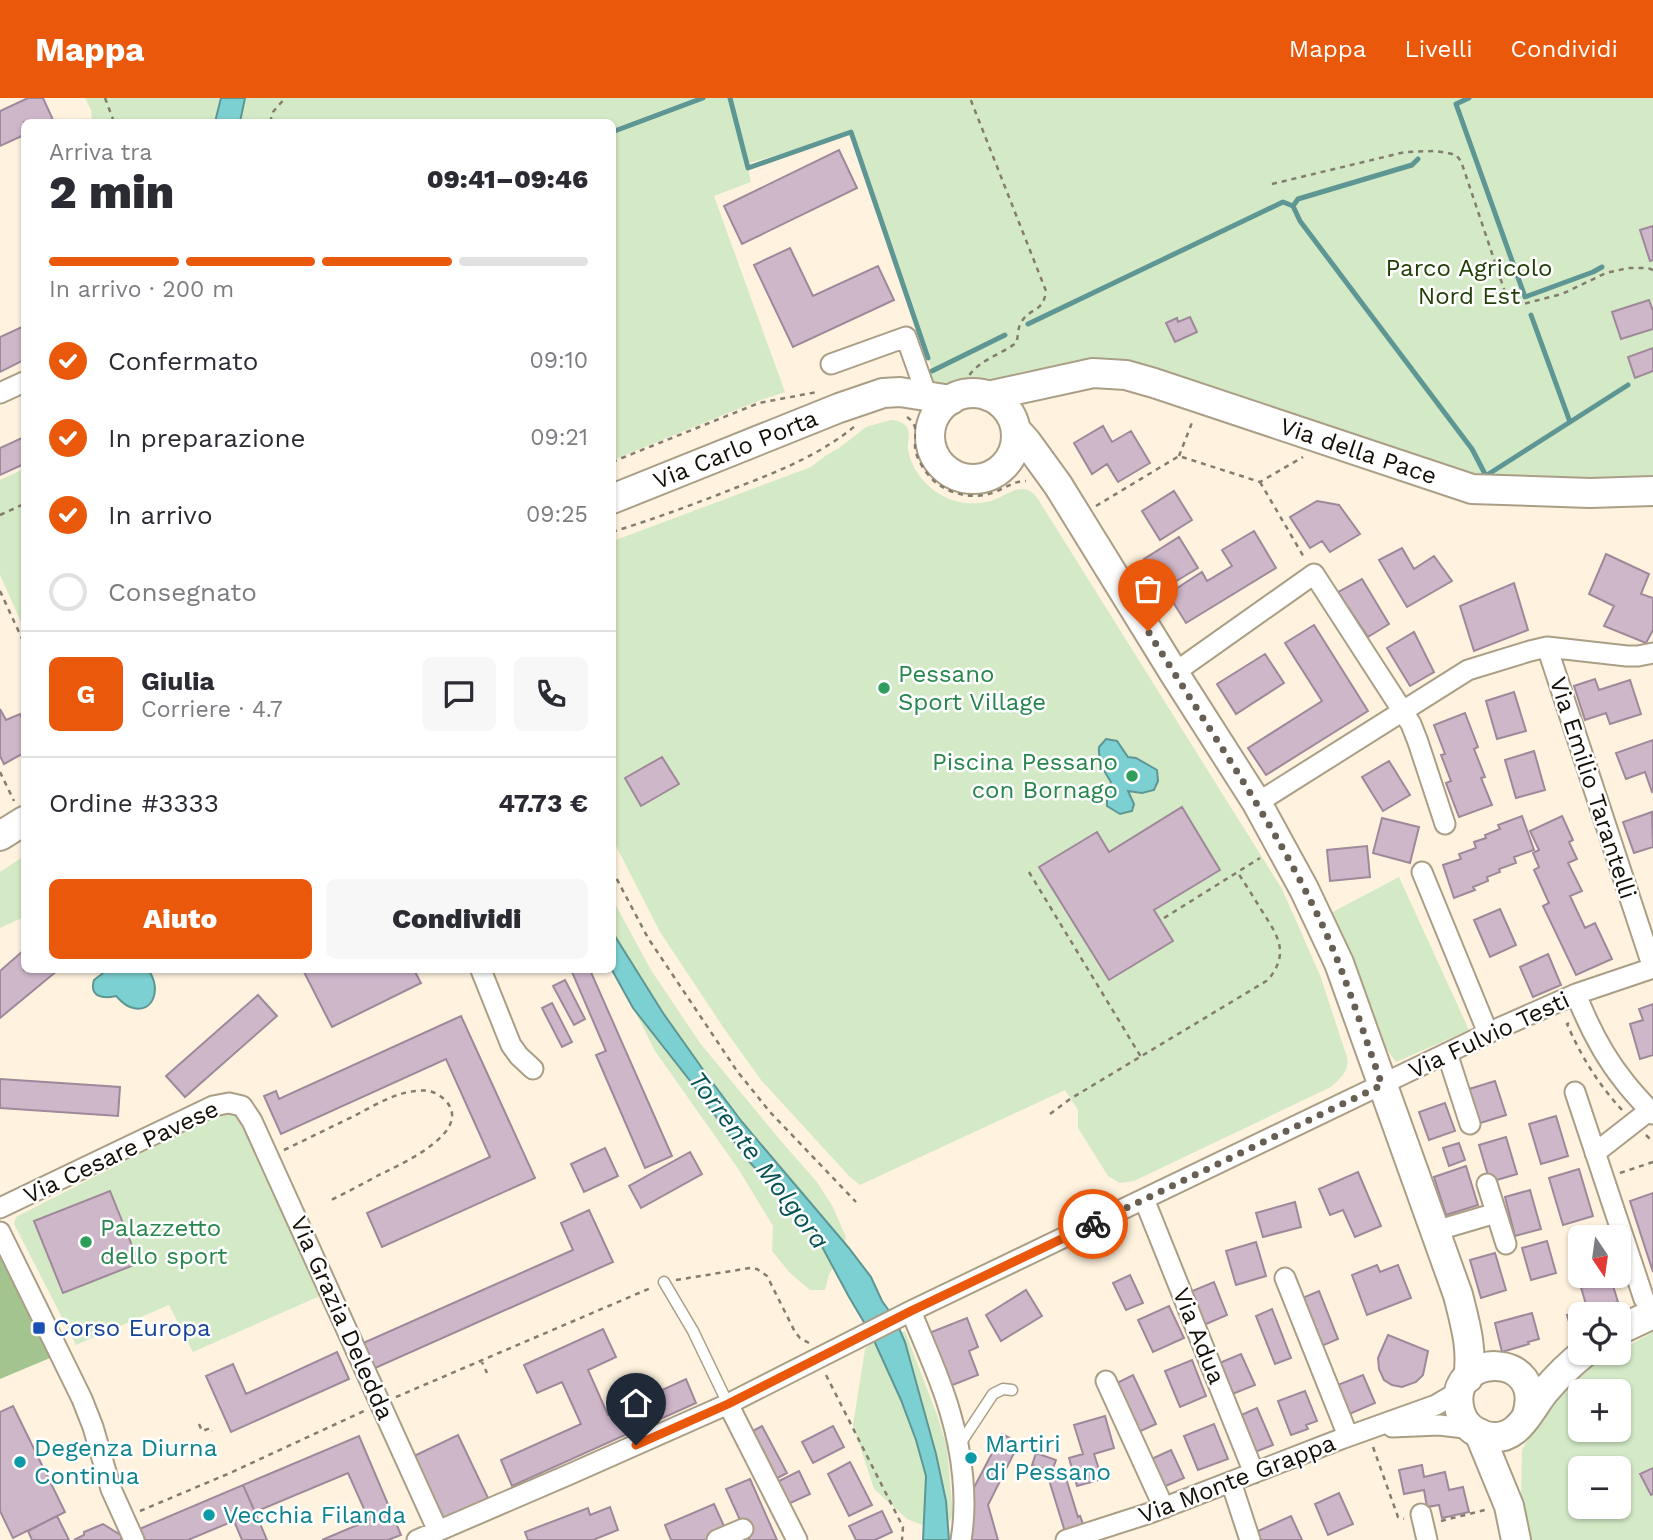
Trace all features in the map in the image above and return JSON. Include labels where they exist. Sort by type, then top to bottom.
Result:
[{"type":"street","points":[[831,364],[906,337],[953,402]]},
{"type":"street","name":"Via della Pace","points":[[953,402],[1071,377],[1108,373],[1136,377],[1472,489],[1590,493],[1653,491]]},
{"type":"street","name":"Via della Pace","points":[[1015,428],[1035,394],[1071,377]]},
{"type":"street","points":[[0,393],[21,383]]},
{"type":"street","name":"Via Carlo Porta","points":[[616,498],[859,413],[891,392],[953,402]]},
{"type":"street","points":[[953,402],[997,400],[1011,416],[1016,441],[1013,452],[996,472]]},
{"type":"street","points":[[953,402],[930,433],[938,460],[948,470],[972,478],[1022,467],[1034,468],[1043,473],[1045,484]]},
{"type":"street","points":[[1015,428],[1026,440],[1045,484],[1078,517],[1257,803],[1310,900],[1339,963],[1458,1295],[1479,1339],[1494,1360],[1520,1375],[1527,1384],[1530,1407],[1523,1423],[1510,1434],[1486,1436],[1467,1425],[1461,1416],[1459,1394],[1470,1366],[1469,1342],[1458,1295]]},
{"type":"street","points":[[1174,673],[1314,574],[1416,735],[1446,824]]},
{"type":"street","points":[[1257,803],[1468,670],[1547,647],[1633,656],[1653,653]]},
{"type":"street","name":"Via Emilio Tarantelli","points":[[1547,647],[1653,968]]},
{"type":"street","points":[[0,836],[20,812]]},
{"type":"street","points":[[1422,872],[1489,1033]]},
{"type":"street","name":"Via Fulvio Testi","points":[[417,1540],[728,1404],[811,1355],[849,1343],[906,1313],[1489,1033],[1576,994],[1653,968]]},
{"type":"street","points":[[482,973],[512,1045],[533,1069]]},
{"type":"street","points":[[1576,994],[1592,1030],[1612,1064],[1651,1112],[1595,1153]]},
{"type":"street","points":[[1447,1053],[1470,1124]]},
{"type":"street","points":[[1575,1092],[1648,1307],[1631,1320]]},
{"type":"street","name":"Via Cesare Pavese","points":[[0,1208],[218,1104],[234,1103],[242,1106]]},
{"type":"street","name":"Via Grazia Deledda","points":[[242,1106],[269,1157],[438,1531]]},
{"type":"street","points":[[1487,1184],[1506,1244]]},
{"type":"street","name":"Via Adua","points":[[1144,1199],[1254,1473]]},
{"type":"street","points":[[1435,1231],[1496,1213]]},
{"type":"street","points":[[0,1232],[82,1399],[97,1437],[111,1489],[134,1540]]},
{"type":"street","points":[[1284,1278],[1357,1433]]},
{"type":"street","points":[[906,1313],[950,1412],[958,1447],[964,1499],[961,1540]]},
{"type":"street","points":[[1465,1381],[1479,1369],[1489,1366],[1541,1364],[1568,1353]]},
{"type":"street","points":[[1509,1506],[1510,1455],[1513,1442],[1539,1397],[1571,1365]]},
{"type":"street","points":[[1106,1381],[1164,1508]]},
{"type":"street","name":"Via Monte Grappa","points":[[1066,1540],[1164,1508],[1439,1404],[1465,1381]]},
{"type":"street","points":[[728,1404],[797,1540]]},
{"type":"street","name":"Via Monte Grappa","points":[[1357,1433],[1434,1425],[1476,1431]]},
{"type":"street","points":[[1476,1431],[1509,1506],[1516,1540]]},
{"type":"street","points":[[1231,1482],[1250,1540]]},
{"type":"street","points":[[1421,1514],[1427,1540]]},
{"type":"street","points":[[717,1540],[743,1529]]},
{"type":"lane","points":[[664,1282],[693,1331],[728,1404]]},
{"type":"lane","points":[[958,1447],[993,1394],[1003,1389],[1012,1390]]},
{"type":"path","points":[[105,98],[113,119]]},
{"type":"path","points":[[271,119],[285,98]]},
{"type":"path","points":[[953,402],[967,376],[975,368],[1016,343],[1021,322],[1041,305],[1046,290],[970,98]]},
{"type":"path","points":[[1272,184],[1405,152],[1448,153],[1456,155],[1461,161],[1507,298],[1523,304],[1562,294],[1606,273],[1639,268],[1653,270]]},
{"type":"path","points":[[616,461],[759,403],[819,392]]},
{"type":"path","points":[[616,531],[680,510],[783,469],[835,442],[859,413]]},
{"type":"path","points":[[1078,517],[1179,456],[1196,413]]},
{"type":"path","points":[[902,415],[912,420],[916,429],[915,449],[920,462],[934,481],[948,490],[968,496],[986,495],[1014,482],[1045,484]]},
{"type":"path","points":[[808,446],[812,454]]},
{"type":"path","points":[[1259,482],[1312,452]]},
{"type":"path","points":[[1179,456],[1259,482],[1314,574]]},
{"type":"path","points":[[0,515],[21,505]]},
{"type":"path","points":[[0,591],[21,636]]},
{"type":"path","points":[[0,772],[20,812]]},
{"type":"path","points":[[1164,918],[1281,845]]},
{"type":"path","points":[[1029,872],[1141,1057]]},
{"type":"path","points":[[1050,1114],[1070,1099],[1268,981],[1277,970],[1280,958],[1277,935],[1238,873]]},
{"type":"path","points":[[616,878],[648,939],[744,1080],[770,1112],[856,1202]]},
{"type":"path","points":[[269,1157],[401,1094],[424,1090],[432,1091],[444,1099],[452,1116],[446,1131],[433,1144],[417,1156],[329,1201]]},
{"type":"path","points":[[1604,1178],[1653,1162]]},
{"type":"path","points":[[664,1282],[750,1268],[767,1276],[785,1314],[811,1355],[814,1375],[824,1371],[903,1527],[902,1540]]},
{"type":"path","points":[[481,1360],[487,1373]]},
{"type":"path","points":[[200,1424],[202,1431],[211,1428],[212,1431]]},
{"type":"green space","name":"Parco Agricolo Nord Est","points":[[85,98],[1653,98],[1653,480],[1483,477],[1248,409],[1165,378],[996,389],[970,381],[930,389],[907,382],[932,370],[851,132],[747,164],[751,182],[714,196],[785,392],[616,459],[616,119],[92,119]]},
{"type":"green space","name":"Pessano Sport Village","points":[[890,420],[907,427],[908,450],[916,471],[931,488],[943,496],[959,502],[981,503],[1026,489],[1038,499],[1282,889],[1320,975],[1347,1057],[1346,1070],[1331,1087],[1134,1181],[1120,1183],[1108,1176],[1078,1128],[1078,1110],[1065,1090],[860,1185],[761,1080],[723,1027],[660,932],[616,846],[616,540],[811,467],[866,427]]},
{"type":"green space","points":[[21,470],[21,622],[0,575],[0,480]]},
{"type":"green space","points":[[21,858],[21,918],[0,928],[0,872]]},
{"type":"green space","points":[[1399,877],[1469,1030],[1396,1062],[1377,1035],[1327,915]]},
{"type":"green space","points":[[616,905],[651,970],[700,1043],[817,1182],[833,1207],[846,1237],[842,1255],[829,1274],[825,1290],[810,1290],[790,1273],[772,1251],[773,1226],[739,1170],[655,1051],[616,973]]},
{"type":"green space","points":[[221,1112],[237,1114],[245,1121],[320,1296],[193,1352],[169,1305],[76,1345],[14,1224],[16,1217]]},
{"type":"green space","points":[[0,1257],[50,1358],[0,1379]]},
{"type":"green space","points":[[905,1331],[947,1447],[953,1515],[943,1533],[907,1519],[874,1489],[853,1425],[865,1349],[871,1343]]},
{"type":"green space","points":[[1653,1332],[1653,1540],[1530,1540],[1521,1496],[1522,1450],[1554,1395],[1568,1384],[1568,1442],[1631,1442],[1631,1379],[1574,1379],[1592,1365],[1631,1365],[1631,1344]]},
{"type":"water","points":[[221,98],[245,98],[241,119],[216,119]]},
{"type":"water","name":"Piscina Pessano con Bornago","points":[[1106,739],[1117,741],[1128,757],[1136,758],[1157,770],[1158,781],[1154,790],[1142,793],[1128,791],[1134,804],[1132,811],[1120,814],[1107,806],[1111,782],[1099,752],[1099,747]]},
{"type":"water","name":"Torrente Molgora","points":[[616,938],[663,1013],[709,1078],[742,1122],[848,1247],[871,1277],[882,1301],[895,1319],[905,1342],[936,1454],[946,1501],[949,1540],[923,1540],[926,1476],[916,1440],[871,1334],[819,1241],[746,1158],[633,1008],[614,973],[616,973]]},
{"type":"water","points":[[103,973],[150,973],[155,992],[150,1004],[138,1009],[126,1005],[116,996],[98,996],[93,986],[94,980]]},
{"type":"building","points":[[28,98],[43,98],[53,119],[21,119],[21,136],[0,146],[0,111]]},
{"type":"building","points":[[839,150],[857,188],[742,244],[724,206]]},
{"type":"building","points":[[1653,226],[1653,260],[1650,261],[1640,230]]},
{"type":"building","points":[[790,248],[813,296],[878,266],[894,300],[793,347],[754,265]]},
{"type":"building","points":[[1649,300],[1653,311],[1653,329],[1621,339],[1612,312]]},
{"type":"building","points":[[1190,317],[1197,332],[1175,342],[1166,323],[1177,318],[1178,322]]},
{"type":"building","points":[[21,327],[21,362],[0,372],[0,337]]},
{"type":"building","points":[[1653,348],[1653,371],[1635,378],[1628,357]]},
{"type":"building","points":[[1103,426],[1112,442],[1131,431],[1150,463],[1118,482],[1107,464],[1092,474],[1074,443]]},
{"type":"building","points":[[21,438],[21,465],[0,475],[0,448]]},
{"type":"building","points":[[1174,491],[1192,520],[1160,540],[1142,511]]},
{"type":"building","points":[[1317,501],[1339,505],[1360,534],[1330,552],[1322,541],[1310,548],[1290,517]]},
{"type":"building","points":[[1254,531],[1276,568],[1186,623],[1168,594],[1202,572],[1207,581],[1232,566],[1222,550]]},
{"type":"building","points":[[1179,537],[1198,568],[1163,589],[1144,559]]},
{"type":"building","points":[[1402,548],[1414,569],[1434,556],[1452,581],[1407,607],[1379,560]]},
{"type":"building","points":[[1606,554],[1649,574],[1641,594],[1653,598],[1653,630],[1646,643],[1604,626],[1614,606],[1589,594]]},
{"type":"building","points":[[1362,579],[1389,624],[1368,637],[1338,592]]},
{"type":"building","points":[[1514,583],[1528,630],[1474,651],[1460,606]]},
{"type":"building","points":[[1314,625],[1368,711],[1266,775],[1248,748],[1322,701],[1285,643]]},
{"type":"building","points":[[1414,632],[1434,672],[1410,686],[1387,648]]},
{"type":"building","points":[[1265,654],[1284,683],[1236,714],[1217,684]]},
{"type":"building","points":[[1595,679],[1599,690],[1630,680],[1641,714],[1610,724],[1606,713],[1585,720],[1574,686]]},
{"type":"building","points":[[1514,692],[1526,731],[1497,739],[1486,701]]},
{"type":"building","points":[[0,709],[6,720],[20,714],[21,755],[4,764],[0,756]]},
{"type":"building","points":[[1465,713],[1478,747],[1474,749],[1485,777],[1481,778],[1492,805],[1459,817],[1446,783],[1451,781],[1441,755],[1445,754],[1434,725]]},
{"type":"building","points":[[1653,740],[1652,792],[1645,772],[1626,779],[1616,753]]},
{"type":"building","points":[[1534,751],[1545,790],[1516,798],[1505,760]]},
{"type":"building","points":[[662,757],[679,784],[641,806],[625,778]]},
{"type":"building","points":[[1389,761],[1410,795],[1383,811],[1362,777]]},
{"type":"building","points":[[1182,807],[1220,870],[1154,910],[1173,941],[1109,980],[1039,867],[1097,832],[1109,852]]},
{"type":"building","points":[[1652,812],[1653,847],[1634,853],[1623,822]]},
{"type":"building","points":[[1522,816],[1534,850],[1514,857],[1516,863],[1499,869],[1500,872],[1487,877],[1488,881],[1473,887],[1475,890],[1454,898],[1443,865],[1461,859],[1459,854],[1476,848],[1474,842],[1500,829],[1498,825]]},
{"type":"building","points":[[1562,816],[1573,840],[1569,842],[1577,859],[1568,863],[1582,891],[1570,896],[1585,928],[1595,923],[1612,959],[1576,975],[1543,906],[1549,903],[1534,870],[1539,867],[1533,853],[1539,850],[1530,831]]},
{"type":"building","points":[[1382,818],[1419,827],[1410,863],[1373,853]]},
{"type":"building","points":[[1367,846],[1370,877],[1330,881],[1327,850]]},
{"type":"building","points":[[1500,909],[1516,945],[1490,957],[1474,920]]},
{"type":"building","points":[[21,953],[21,973],[54,973],[0,1018],[0,971]]},
{"type":"building","points":[[1548,954],[1561,985],[1533,997],[1520,967]]},
{"type":"building","points":[[305,973],[416,973],[421,983],[332,1027]]},
{"type":"building","points":[[572,973],[591,973],[672,1156],[645,1168],[596,1055],[606,1051]]},
{"type":"building","points":[[565,980],[585,1019],[574,1025],[553,986]]},
{"type":"building","points":[[258,995],[277,1016],[185,1097],[166,1076]]},
{"type":"building","points":[[552,1003],[572,1042],[562,1047],[542,1008]]},
{"type":"building","points":[[1653,1004],[1653,1055],[1640,1059],[1630,1024],[1643,1020],[1639,1009]]},
{"type":"building","points":[[461,1016],[535,1178],[382,1247],[367,1213],[490,1157],[446,1059],[281,1134],[264,1096],[276,1091],[279,1099]]},
{"type":"building","points":[[0,1079],[120,1087],[118,1116],[0,1108]]},
{"type":"building","points":[[1495,1081],[1506,1115],[1477,1124],[1466,1090]]},
{"type":"building","points":[[1445,1103],[1455,1131],[1429,1140],[1419,1112]]},
{"type":"building","points":[[1556,1116],[1568,1156],[1541,1164],[1529,1124]]},
{"type":"building","points":[[1506,1137],[1517,1174],[1490,1182],[1479,1145]]},
{"type":"building","points":[[1459,1143],[1465,1160],[1449,1166],[1443,1148]]},
{"type":"building","points":[[605,1148],[618,1176],[584,1192],[571,1164]]},
{"type":"building","points":[[690,1152],[702,1174],[641,1208],[629,1186]]},
{"type":"building","points":[[1466,1166],[1478,1205],[1446,1215],[1434,1177]]},
{"type":"building","points":[[1579,1169],[1593,1216],[1563,1225],[1549,1178]]},
{"type":"building","points":[[1358,1172],[1381,1226],[1355,1237],[1343,1210],[1330,1215],[1319,1189]]},
{"type":"building","points":[[1530,1190],[1541,1229],[1515,1236],[1505,1197]]},
{"type":"building","name":"Palazzetto dello sport","points":[[110,1191],[139,1263],[63,1293],[34,1221]]},
{"type":"building","points":[[1653,1193],[1653,1272],[1630,1201]]},
{"type":"building","points":[[1295,1202],[1301,1227],[1263,1237],[1256,1213]]},
{"type":"building","points":[[589,1210],[613,1262],[373,1369],[361,1344],[573,1250],[561,1223]]},
{"type":"building","points":[[1547,1241],[1556,1273],[1531,1280],[1522,1248]]},
{"type":"building","points":[[1256,1242],[1266,1276],[1236,1285],[1226,1251]]},
{"type":"building","points":[[1495,1253],[1506,1290],[1481,1298],[1470,1260]]},
{"type":"building","points":[[1377,1265],[1380,1272],[1398,1265],[1411,1298],[1367,1315],[1352,1275]]},
{"type":"building","points":[[1130,1275],[1143,1303],[1126,1310],[1113,1283]]},
{"type":"building","points":[[1214,1282],[1227,1315],[1204,1325],[1190,1292]]},
{"type":"building","points":[[1581,1288],[1614,1288],[1618,1302],[1585,1302]]},
{"type":"building","points":[[1026,1290],[1042,1316],[1001,1341],[986,1315]]},
{"type":"building","points":[[1319,1291],[1338,1339],[1319,1347],[1300,1299]]},
{"type":"building","points":[[1169,1306],[1184,1338],[1153,1352],[1138,1320]]},
{"type":"building","points":[[1272,1309],[1291,1358],[1275,1364],[1256,1316]]},
{"type":"building","points":[[1532,1313],[1539,1339],[1502,1352],[1495,1323]]},
{"type":"building","points":[[967,1318],[978,1347],[969,1351],[978,1375],[950,1386],[929,1333]]},
{"type":"building","points":[[603,1329],[616,1357],[588,1370],[608,1415],[686,1379],[696,1403],[512,1486],[501,1460],[581,1424],[562,1382],[537,1393],[524,1365]]},
{"type":"building","points":[[1388,1335],[1428,1351],[1423,1375],[1416,1382],[1402,1387],[1384,1380],[1378,1358]]},
{"type":"building","points":[[337,1352],[349,1379],[231,1432],[206,1376],[233,1364],[246,1394]]},
{"type":"building","points":[[1241,1354],[1255,1385],[1230,1395],[1217,1364]]},
{"type":"building","points":[[1192,1360],[1206,1396],[1180,1407],[1165,1371]]},
{"type":"building","points":[[1133,1375],[1156,1424],[1134,1434],[1111,1386]]},
{"type":"building","points":[[1363,1375],[1375,1403],[1347,1415],[1335,1386]]},
{"type":"building","points":[[1305,1391],[1317,1421],[1306,1425],[1308,1429],[1291,1435],[1278,1401]]},
{"type":"building","name":"Degenza Diurna Continua","points":[[13,1406],[65,1512],[13,1538],[0,1511],[0,1412]]},
{"type":"building","points":[[1257,1408],[1273,1445],[1255,1452],[1239,1416]]},
{"type":"building","points":[[1105,1416],[1114,1448],[1094,1454],[1102,1479],[1077,1486],[1069,1458],[1083,1454],[1074,1425]]},
{"type":"building","points":[[1214,1424],[1228,1459],[1198,1470],[1184,1436]]},
{"type":"building","points":[[762,1426],[787,1473],[770,1482],[745,1435]]},
{"type":"building","points":[[833,1426],[844,1447],[813,1463],[802,1442]]},
{"type":"building","points":[[1002,1434],[1019,1443],[988,1505],[998,1540],[968,1540],[969,1497]]},
{"type":"building","points":[[458,1435],[488,1498],[444,1519],[414,1456]]},
{"type":"building","points":[[359,1436],[401,1535],[388,1540],[322,1540],[369,1520],[348,1473],[255,1512],[243,1485]]},
{"type":"building","points":[[1171,1450],[1184,1478],[1159,1489],[1147,1461]]},
{"type":"building","points":[[1036,1453],[1056,1460],[1052,1471],[1032,1465]]},
{"type":"building","points":[[850,1462],[872,1505],[849,1516],[828,1474]]},
{"type":"building","points":[[1422,1465],[1424,1477],[1445,1472],[1449,1490],[1463,1487],[1469,1512],[1442,1518],[1439,1505],[1427,1507],[1424,1490],[1404,1494],[1399,1470]]},
{"type":"building","points":[[1653,1468],[1653,1494],[1651,1495],[1640,1474]]},
{"type":"building","points":[[799,1471],[810,1494],[786,1505],[775,1483]]},
{"type":"building","points":[[1065,1475],[1078,1517],[1080,1516],[1085,1529],[1066,1535],[1049,1480]]},
{"type":"building","points":[[750,1479],[777,1540],[749,1540],[726,1489]]},
{"type":"building","name":"Vecchia Filanda","points":[[243,1485],[255,1512],[188,1540],[141,1540],[137,1530]]},
{"type":"building","points":[[1339,1493],[1353,1524],[1328,1535],[1315,1504]]},
{"type":"building","points":[[714,1504],[727,1533],[710,1540],[671,1540],[665,1525]]},
{"type":"building","points":[[610,1507],[618,1530],[593,1540],[528,1540],[525,1532],[588,1508],[590,1515]]},
{"type":"building","points":[[882,1511],[892,1532],[875,1540],[856,1540],[849,1526]]},
{"type":"building","points":[[255,1512],[267,1540],[242,1540],[234,1521]]},
{"type":"building","points":[[57,1516],[69,1540],[32,1540],[28,1531]]},
{"type":"building","points":[[1291,1516],[1302,1540],[1260,1540],[1256,1532]]},
{"type":"building","points":[[103,1524],[122,1536],[121,1540],[74,1540],[84,1535],[84,1532]]},
{"type":"waterway","points":[[616,131],[703,98]]},
{"type":"waterway","points":[[730,98],[748,168],[851,132],[928,358]]},
{"type":"waterway","points":[[1469,98],[1456,104],[1525,297],[1602,267]]},
{"type":"waterway","points":[[1293,206],[1298,199],[1412,165],[1418,159]]},
{"type":"waterway","points":[[1028,324],[1283,202],[1293,206],[1300,221],[1472,449],[1485,474]]},
{"type":"waterway","points":[[1531,315],[1570,422]]},
{"type":"waterway","points":[[932,371],[1005,335]]},
{"type":"waterway","points":[[1487,475],[1628,385]]},
{"type":"way so far","points":[[1093,1224],[1382,1085],[1339,963],[1321,921],[1257,803],[1148,631]]},
{"type":"place","name":"Pessano Sport Village","points":[[884,688]]},
{"type":"place","name":"Piscina Pessano con Bornago","points":[[1132,776]]},
{"type":"place","name":"Palazzetto dello sport","points":[[86,1242]]},
{"type":"place","name":"Corso Europa","points":[[39,1328]]},
{"type":"place","name":"Martiri di Pessano","points":[[971,1458]]},
{"type":"place","name":"Degenza Diurna Continua","points":[[20,1462]]},
{"type":"place","name":"Vecchia Filanda","points":[[209,1515]]},
{"type":"route","points":[[636,1445],[728,1404],[911,1311],[1093,1224]]}]
